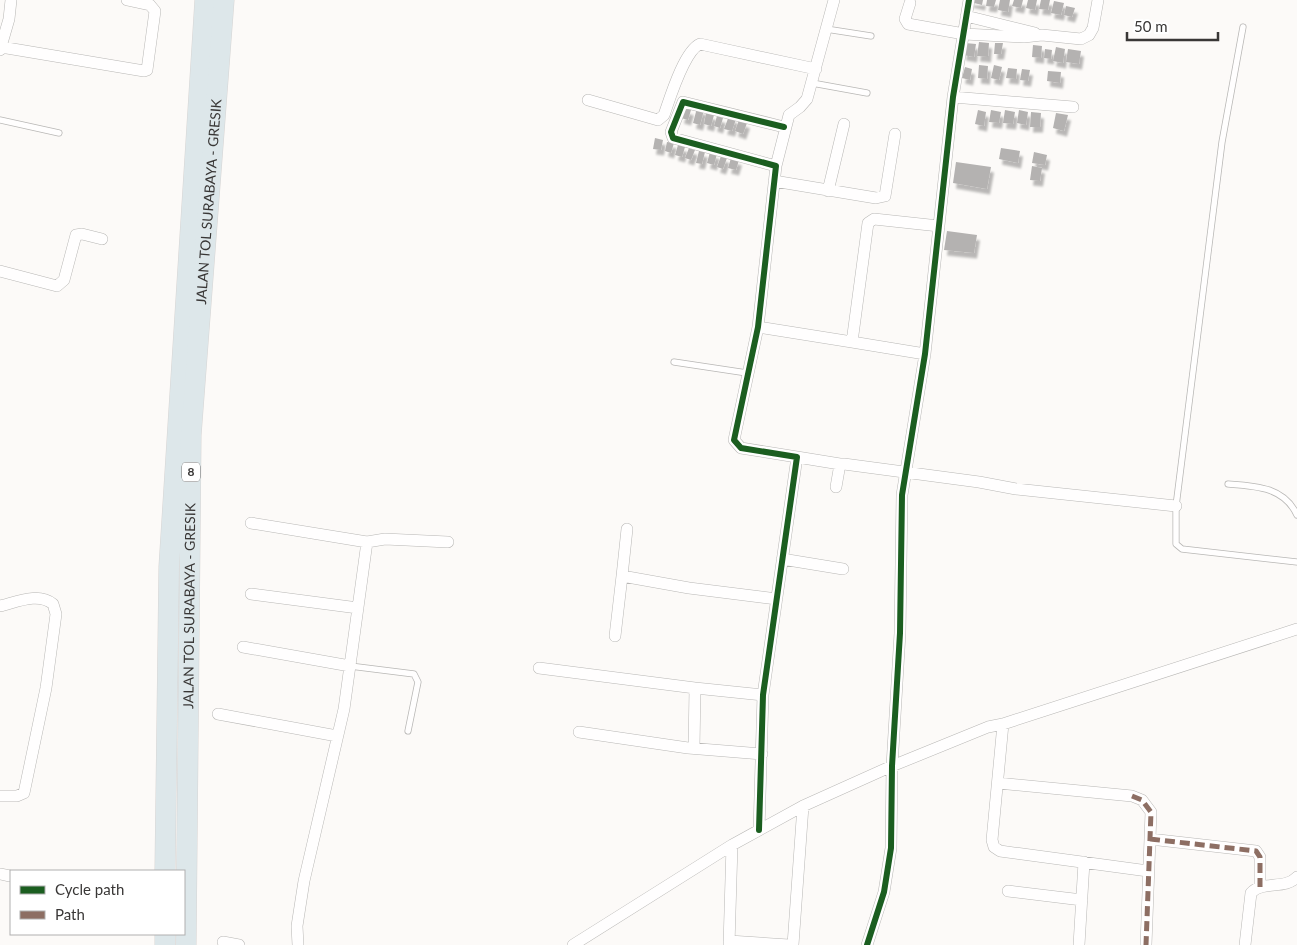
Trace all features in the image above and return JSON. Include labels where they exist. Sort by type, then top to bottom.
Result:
[{"type":"highway","name":"JALAN TOL SURABAYA - GRESIK","points":[[165,870],[169,567],[205,0]]},
{"type":"highway","name":"JALAN TOL SURABAYA - GRESIK","points":[[186,945],[191,435],[224,0]]},
{"type":"street","points":[[11,0],[10,19],[0,48],[144,72],[147,70],[155,11],[150,5],[127,0]]},
{"type":"street","points":[[834,0],[808,99],[800,108],[789,115],[784,127],[774,181],[758,327],[734,440],[736,444],[741,448],[840,464],[979,482],[1016,489],[1176,506]]},
{"type":"street","points":[[867,945],[884,892],[891,848],[892,766],[900,633],[902,495],[925,354],[953,97],[969,0]]},
{"type":"street","points":[[966,16],[1042,35],[1072,40],[1086,38],[1093,28],[1098,0]]},
{"type":"street","points":[[910,3],[905,19],[908,24],[964,34],[1024,37],[1042,35]]},
{"type":"street","points":[[588,100],[658,120],[664,115],[680,72],[695,46],[700,44],[816,69]]},
{"type":"street","points":[[953,97],[1073,107]]},
{"type":"street","points":[[776,166],[673,138],[671,132],[683,102],[784,127]]},
{"type":"street","points":[[828,191],[844,124]]},
{"type":"street","points":[[774,181],[876,198],[885,196],[895,134]]},
{"type":"street","points":[[852,342],[868,223],[874,220],[939,226]]},
{"type":"street","points":[[0,271],[57,286],[64,280],[76,235],[82,234],[102,239]]},
{"type":"street","points":[[758,327],[925,354]]},
{"type":"street","points":[[759,830],[763,695],[797,457]]},
{"type":"street","points":[[836,487],[840,464]]},
{"type":"street","points":[[251,524],[367,542],[385,539],[448,542]]},
{"type":"street","points":[[615,636],[627,529]]},
{"type":"street","points":[[298,945],[297,926],[304,881],[337,736],[350,666],[367,542]]},
{"type":"street","points":[[782,559],[843,569]]},
{"type":"street","points":[[622,576],[689,588],[777,599]]},
{"type":"street","points":[[251,594],[358,608]]},
{"type":"street","points":[[0,606],[37,597],[53,604],[56,614],[46,688],[24,793],[17,796],[0,796]]},
{"type":"street","points":[[573,945],[732,844],[803,806],[892,766],[988,727],[1003,724],[1297,629]]},
{"type":"street","points":[[243,647],[350,666]]},
{"type":"street","points":[[539,668],[763,695]]},
{"type":"street","points":[[694,748],[695,688]]},
{"type":"street","points":[[218,714],[337,736]]},
{"type":"street","points":[[1003,724],[992,840],[994,846],[1000,851],[1148,871]]},
{"type":"street","points":[[579,732],[694,748],[762,754]]},
{"type":"street","points":[[998,783],[1132,796],[1142,800],[1151,812],[1146,945]]},
{"type":"street","points":[[793,945],[803,806]]},
{"type":"street","points":[[1150,839],[1256,851],[1260,858],[1260,887]]},
{"type":"street","points":[[732,844],[729,943],[788,945]]},
{"type":"street","points":[[1079,945],[1084,862]]},
{"type":"street","points":[[1245,945],[1251,893],[1260,887],[1290,883],[1297,877]]},
{"type":"street","points":[[1008,891],[1082,900]]},
{"type":"street","points":[[223,942],[239,945]]},
{"type":"lane","points":[[1243,26],[1222,142],[1176,506],[1176,544],[1182,549],[1297,562]]},
{"type":"lane","points":[[826,29],[871,36]]},
{"type":"lane","points":[[812,84],[866,93]]},
{"type":"lane","points":[[0,120],[60,133]]},
{"type":"lane","points":[[674,362],[747,373]]},
{"type":"lane","points":[[1228,484],[1257,486],[1279,493],[1292,505],[1297,515]]},
{"type":"lane","points":[[350,666],[414,674],[417,676],[418,682],[408,731]]},
{"type":"building","points":[[970,0],[983,0],[982,5],[970,2]]},
{"type":"building","points":[[987,0],[996,0],[994,7],[986,6]]},
{"type":"building","points":[[1000,0],[1010,0],[1008,12],[998,10]]},
{"type":"building","points":[[1014,0],[1023,0],[1021,8],[1012,6]]},
{"type":"building","points":[[1028,0],[1037,0],[1035,10],[1026,8]]},
{"type":"building","points":[[1041,0],[1050,0],[1048,10],[1039,9]]},
{"type":"building","points":[[1054,1],[1064,3],[1061,15],[1051,13]]},
{"type":"building","points":[[1066,6],[1075,8],[1072,17],[1064,15]]},
{"type":"building","points":[[979,42],[989,43],[988,57],[977,56]]},
{"type":"building","points":[[965,43],[976,44],[974,57],[963,55]]},
{"type":"building","points":[[995,43],[1003,43],[1001,54],[994,54]]},
{"type":"building","points":[[1033,45],[1042,46],[1041,58],[1032,57]]},
{"type":"building","points":[[1056,47],[1065,49],[1063,63],[1053,61]]},
{"type":"building","points":[[1045,49],[1052,50],[1051,59],[1044,58]]},
{"type":"building","points":[[1068,49],[1081,51],[1079,64],[1066,62]]},
{"type":"building","points":[[979,65],[988,66],[987,79],[978,78]]},
{"type":"building","points":[[994,65],[1002,67],[999,80],[991,78]]},
{"type":"building","points":[[965,67],[972,69],[970,80],[962,78]]},
{"type":"building","points":[[1008,68],[1017,69],[1016,79],[1006,78]]},
{"type":"building","points":[[1022,69],[1030,70],[1028,81],[1020,80]]},
{"type":"building","points":[[1048,71],[1061,72],[1060,83],[1047,81]]},
{"type":"building","points":[[684,108],[691,110],[688,120],[681,118]]},
{"type":"building","points":[[697,108],[704,110],[700,125],[693,123]]},
{"type":"building","points":[[978,110],[986,112],[984,126],[975,124]]},
{"type":"building","points":[[991,110],[1001,112],[999,123],[989,122]]},
{"type":"building","points":[[1005,110],[1015,112],[1013,124],[1003,123]]},
{"type":"building","points":[[1019,110],[1028,112],[1026,125],[1017,123]]},
{"type":"building","points":[[1031,112],[1041,113],[1040,127],[1030,127]]},
{"type":"building","points":[[706,113],[714,115],[711,126],[704,124]]},
{"type":"building","points":[[1056,113],[1068,115],[1064,131],[1053,128]]},
{"type":"building","points":[[717,116],[723,118],[720,128],[714,126]]},
{"type":"building","points":[[729,116],[736,119],[732,131],[724,129]]},
{"type":"building","points":[[739,120],[747,123],[743,134],[735,131]]},
{"type":"building","points":[[655,138],[663,140],[661,150],[653,149]]},
{"type":"building","points":[[667,142],[674,143],[671,153],[665,151]]},
{"type":"building","points":[[678,145],[685,147],[682,157],[675,155]]},
{"type":"building","points":[[689,148],[695,150],[691,160],[685,158]]},
{"type":"building","points":[[1001,148],[1020,151],[1018,163],[999,159]]},
{"type":"building","points":[[699,151],[705,152],[702,164],[696,163]]},
{"type":"building","points":[[710,152],[717,154],[714,165],[707,163]]},
{"type":"building","points":[[1034,152],[1047,155],[1045,165],[1032,163]]},
{"type":"building","points":[[721,156],[727,158],[723,169],[717,167]]},
{"type":"building","points":[[731,158],[739,160],[736,170],[728,168]]},
{"type":"building","points":[[956,162],[991,167],[987,189],[953,183]]},
{"type":"building","points":[[1032,166],[1042,168],[1040,181],[1030,180]]},
{"type":"building","points":[[947,231],[977,235],[974,253],[944,250]]},
{"type":"marked path","points":[[1132,796],[1142,800],[1151,812],[1146,945]]},
{"type":"marked path","points":[[1150,839],[1256,851],[1260,857],[1260,887]]},
{"type":"cycle path","points":[[867,945],[884,892],[891,848],[892,766],[900,633],[902,495],[925,354],[953,97],[969,0]]},
{"type":"cycle path","points":[[759,830],[763,695],[797,457],[741,448],[734,440],[758,327],[776,166],[673,138],[671,132],[683,102],[784,127]]}]
